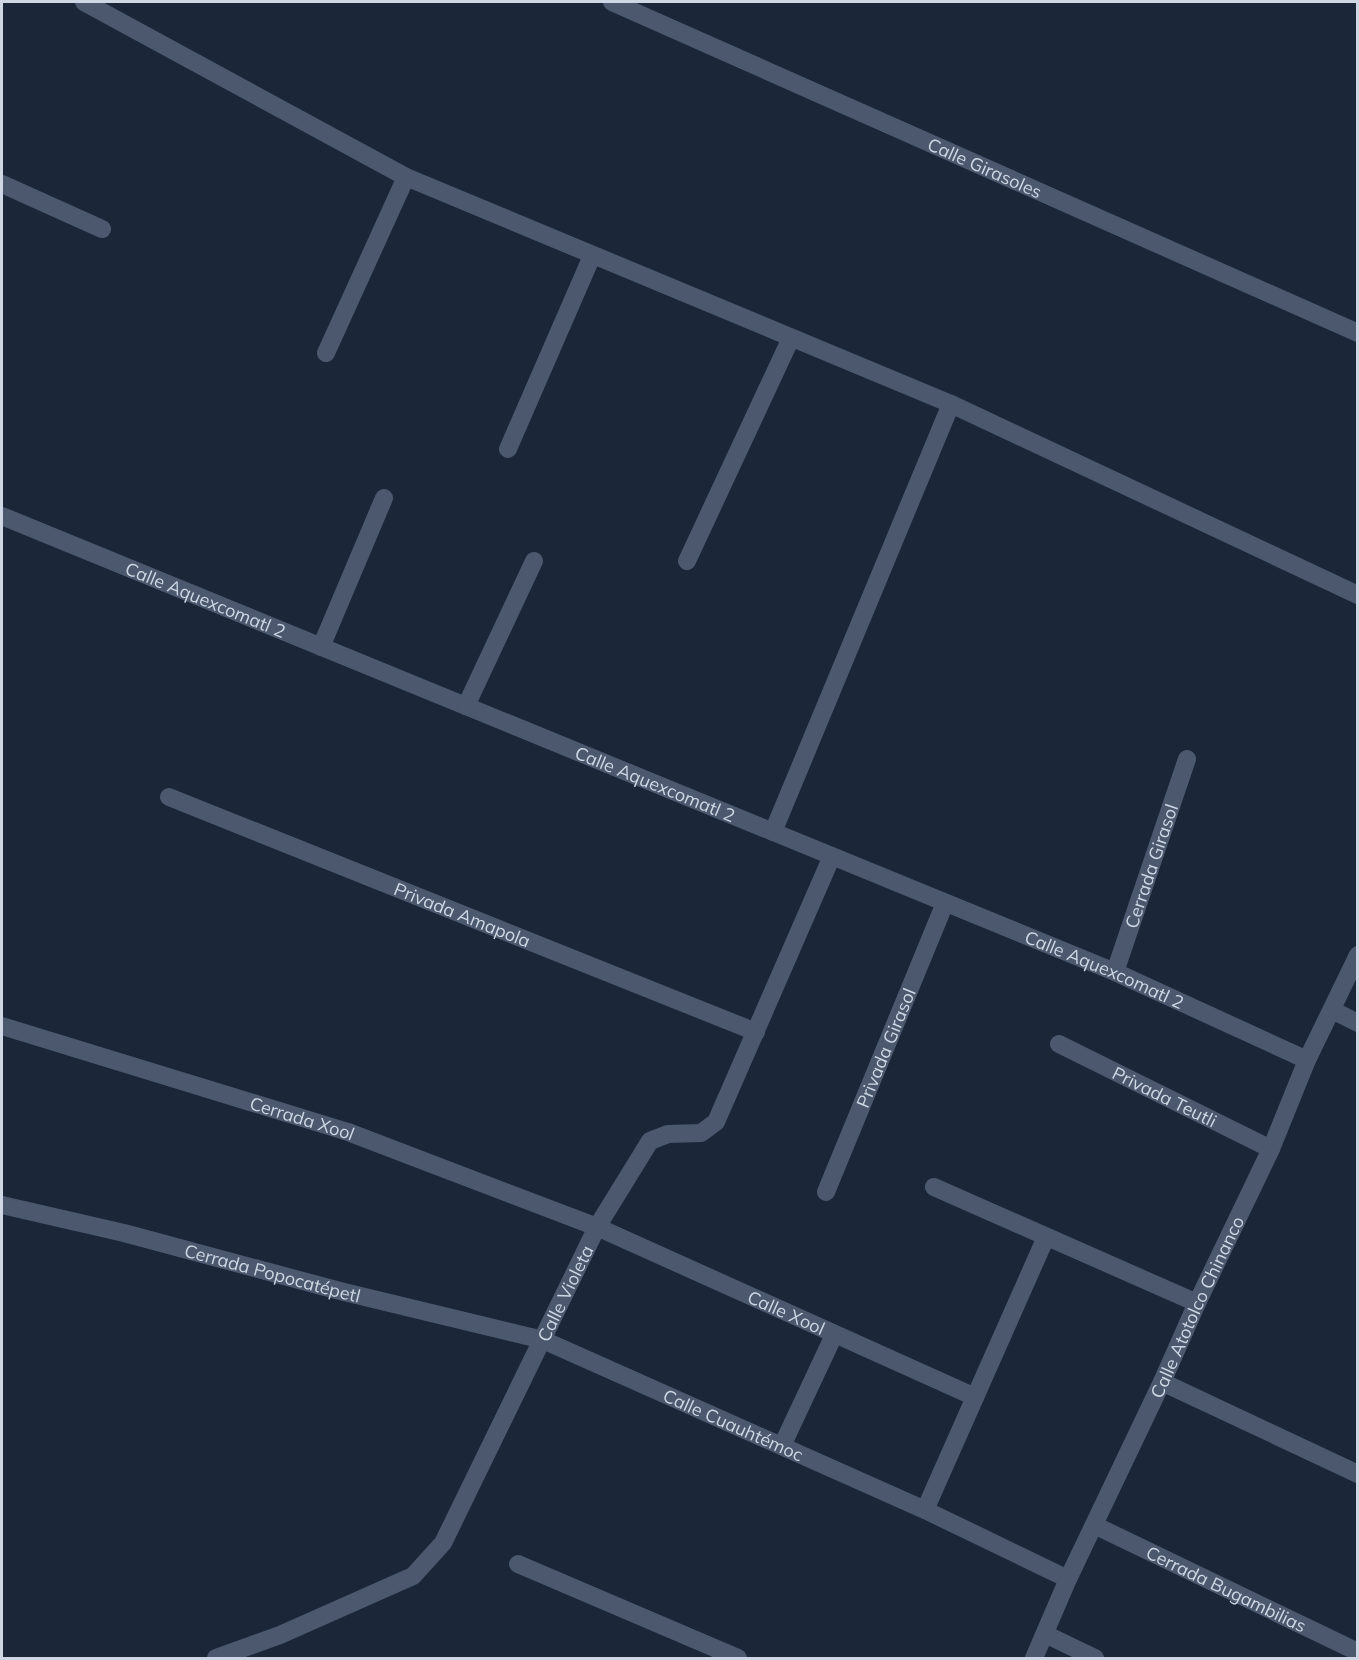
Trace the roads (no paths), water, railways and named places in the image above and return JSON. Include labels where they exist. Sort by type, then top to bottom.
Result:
[{"type":"street","points":[[84,2],[406,177],[951,404],[1358,595]]},
{"type":"street","name":"Calle Girasoles","points":[[612,2],[1358,333]]},
{"type":"street","points":[[326,353],[406,177]]},
{"type":"street","points":[[2,184],[102,229]]},
{"type":"street","points":[[508,449],[592,256]]},
{"type":"street","points":[[687,561],[791,338]]},
{"type":"street","points":[[773,832],[951,404]]},
{"type":"street","points":[[321,647],[384,498]]},
{"type":"street","name":"Calle Aquexcomatl 2","points":[[2,516],[1115,972],[1307,1060]]},
{"type":"street","points":[[466,706],[534,561]]},
{"type":"street","name":"Cerrada Girasol","points":[[1115,972],[1187,759]]},
{"type":"street","name":"Privada Amapola","points":[[169,797],[756,1032]]},
{"type":"street","name":"Calle Violeta","points":[[216,1659],[280,1635],[414,1576],[443,1543],[597,1227],[650,1141],[668,1134],[701,1133],[716,1122],[832,856]]},
{"type":"street","name":"Privada Girasol","points":[[826,1192],[945,903]]},
{"type":"street","name":"Calle Atotolco Chinanco","points":[[1034,1659],[1068,1579],[1271,1149],[1307,1060],[1358,955]]},
{"type":"street","points":[[1332,1010],[1358,1023]]},
{"type":"street","name":"Cerrada Xool","points":[[2,1026],[348,1132],[597,1227]]},
{"type":"street","name":"Privada Teutli","points":[[1059,1044],[1271,1149]]},
{"type":"street","points":[[934,1187],[1197,1302]]},
{"type":"street","name":"Cerrada Popocatépetl","points":[[2,1204],[124,1233],[340,1291],[543,1340]]},
{"type":"street","name":"Calle Xool","points":[[597,1227],[975,1397]]},
{"type":"street","points":[[925,1510],[1046,1237]]},
{"type":"street","points":[[782,1446],[834,1335]]},
{"type":"street","name":"Calle Cuauhtémoc","points":[[543,1340],[925,1510],[1068,1579]]},
{"type":"street","points":[[1162,1382],[1358,1474]]},
{"type":"street","name":"Cerrada Bugambilias","points":[[1094,1526],[1358,1652]]},
{"type":"street","points":[[519,1564],[738,1659]]},
{"type":"street","points":[[1045,1634],[1095,1659]]}]
